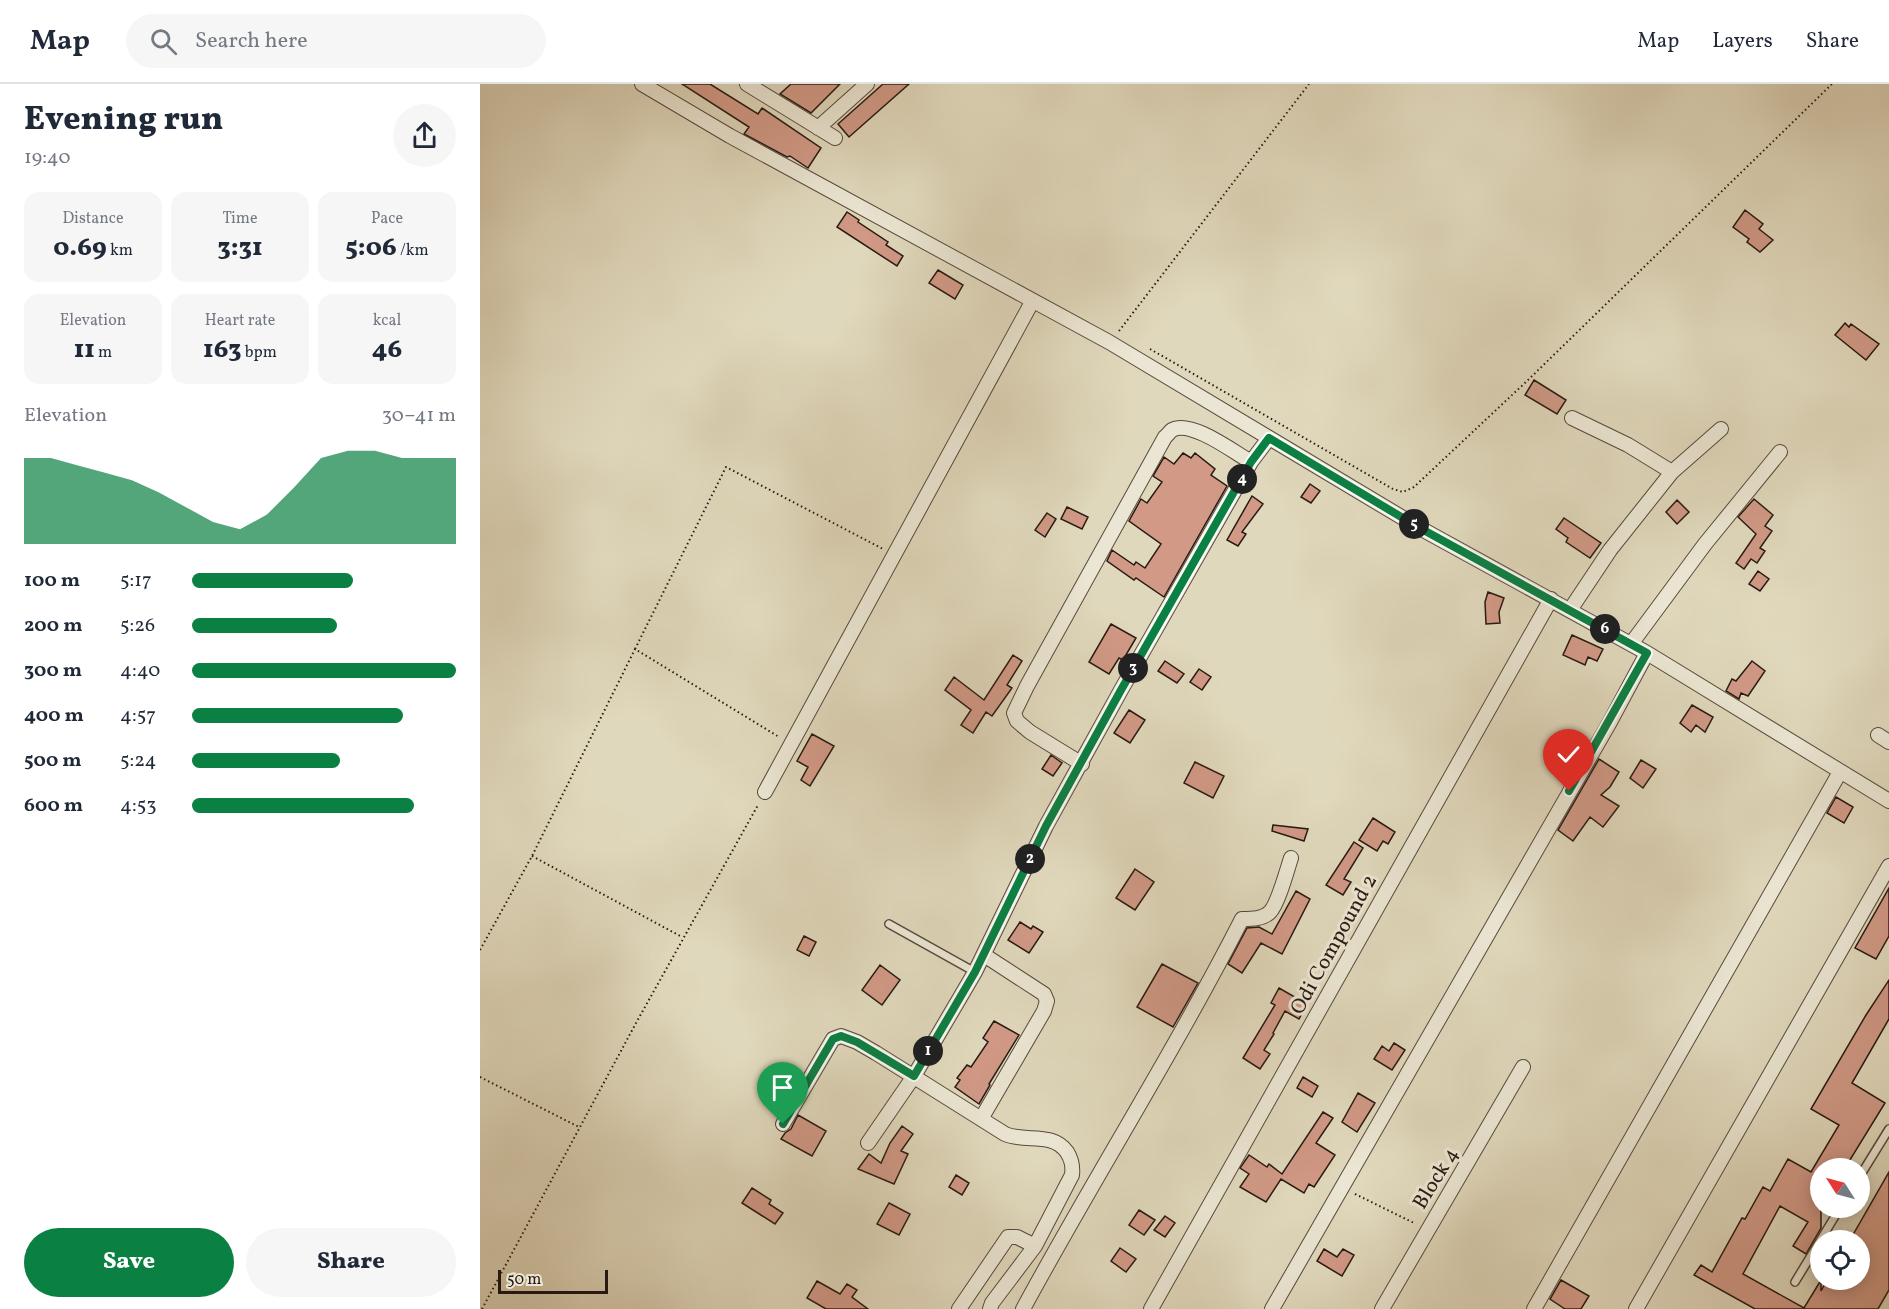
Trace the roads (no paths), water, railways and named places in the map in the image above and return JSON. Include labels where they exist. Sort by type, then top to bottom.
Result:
[{"type":"street","points":[[642,84],[730,136],[1108,342],[1418,527],[1647,653],[1889,801]]},
{"type":"street","points":[[747,84],[766,89],[835,138]]},
{"type":"street","points":[[818,128],[867,84]]},
{"type":"street","points":[[765,792],[1032,302]]},
{"type":"street","points":[[1572,418],[1628,445],[1672,472]]},
{"type":"street","points":[[1082,764],[1030,732],[1017,722],[1014,712],[1165,437],[1173,430],[1182,428],[1200,432],[1251,462]]},
{"type":"street","points":[[1570,610],[1610,550],[1672,472],[1721,429]]},
{"type":"street","points":[[868,1143],[914,1076],[975,972],[1046,826],[1126,680],[1251,462],[1269,438]]},
{"type":"street","points":[[1631,644],[1705,544],[1780,452]]},
{"type":"street","name":"Odi Compound 2","points":[[1151,1309],[1551,599]]},
{"type":"street","points":[[1272,1309],[1610,722],[1647,653]]},
{"type":"street","points":[[1534,1309],[1840,772]]},
{"type":"street","points":[[1023,1309],[1064,1233],[1179,1037],[1242,919],[1257,918],[1271,912],[1291,858]]},
{"type":"street","points":[[1636,1309],[1889,867]]},
{"type":"street","points":[[981,1119],[1044,1011],[1047,1001],[1044,994],[984,955]]},
{"type":"street","points":[[783,1124],[833,1039],[841,1036],[857,1042],[1013,1137],[1050,1139],[1058,1142],[1069,1155],[1073,1166],[1072,1175],[1035,1246],[996,1297],[990,1309]]},
{"type":"street","name":"Block 4","points":[[1382,1309],[1523,1067]]},
{"type":"street","points":[[959,1309],[1008,1237],[1017,1237],[1035,1246]]},
{"type":"street","points":[[1025,1262],[1033,1292]]},
{"type":"lane","points":[[889,924],[975,972]]},
{"type":"lane","points":[[1870,1160],[1889,1129]]},
{"type":"lane","points":[[1795,1282],[1834,1218]]}]
